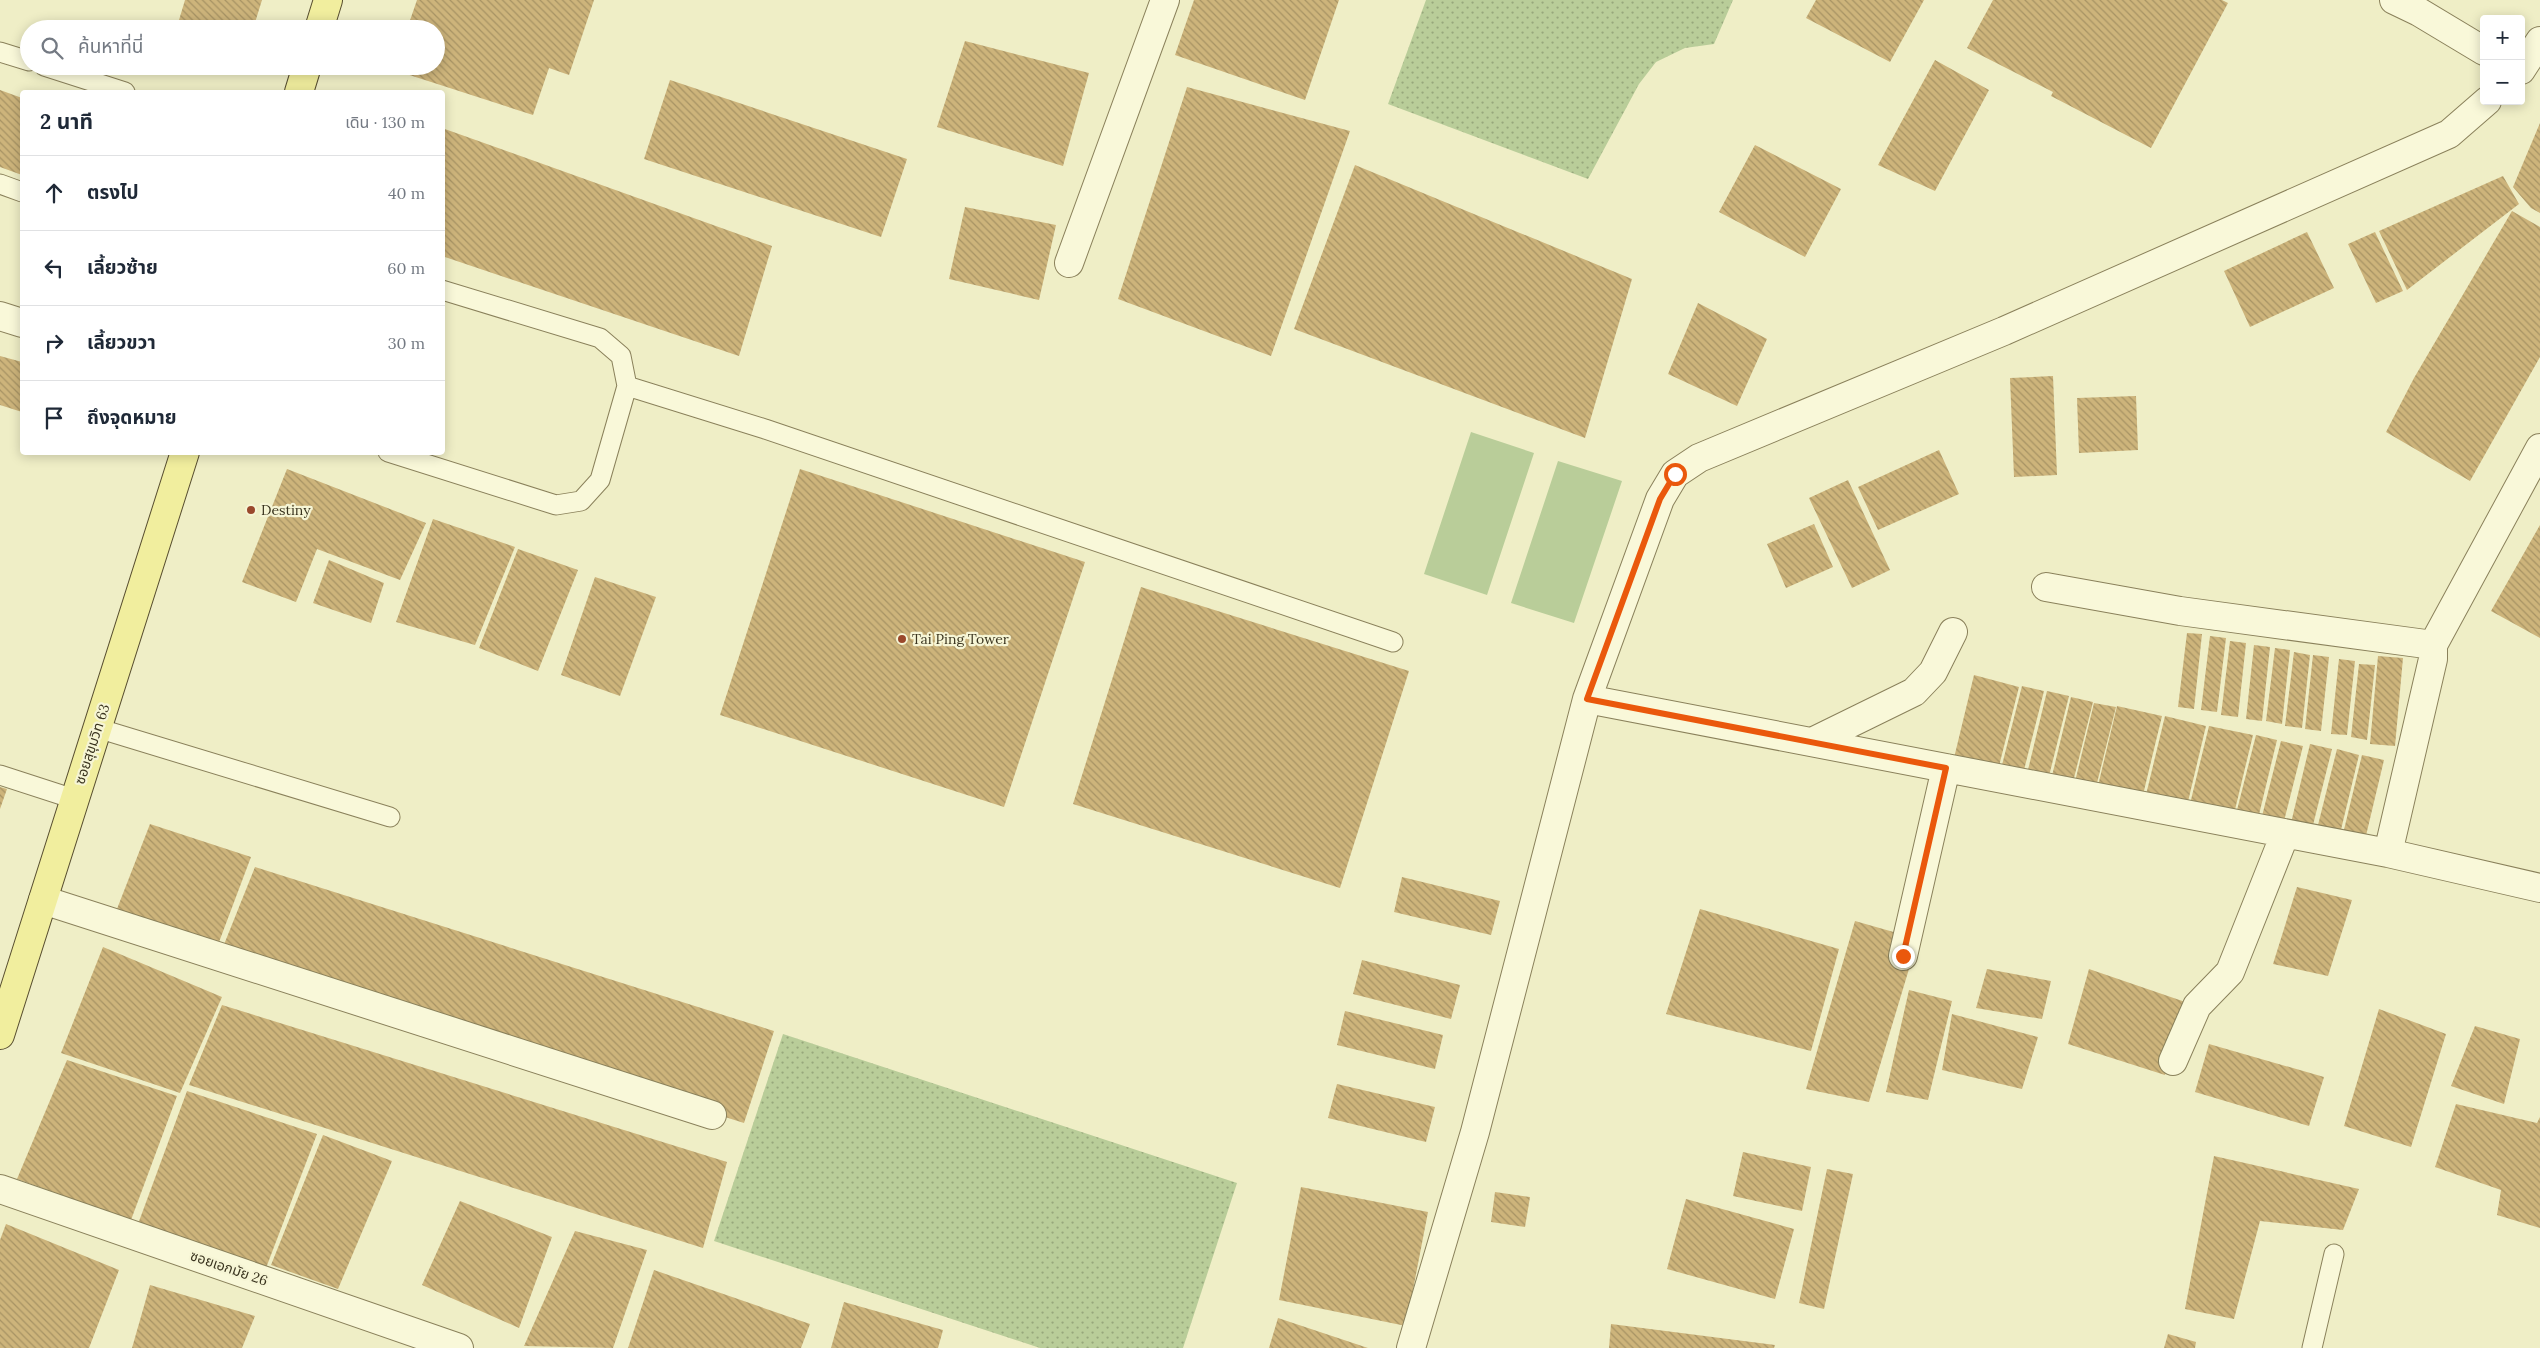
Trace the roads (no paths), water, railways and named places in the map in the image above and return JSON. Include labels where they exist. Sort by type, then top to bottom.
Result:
[{"type":"main road","points":[[322,20],[328,0]]},
{"type":"main road","points":[[300,90],[304,75]]},
{"type":"main road","name":"ซอยสุขุมวิท 63","points":[[0,1035],[183,455]]},
{"type":"street","points":[[1069,263],[1165,0]]},
{"type":"street","points":[[2394,0],[2419,12],[2480,49]]},
{"type":"street","points":[[2525,65],[2540,41]]},
{"type":"street","points":[[2525,74],[2540,83]]},
{"type":"street","points":[[1411,1348],[1475,1132],[1587,699],[1660,499],[1675,474],[1691,463],[2004,331],[2449,134],[2482,105]]},
{"type":"street","points":[[0,316],[20,322]]},
{"type":"street","points":[[2388,853],[2433,659],[2433,646],[2540,448]]},
{"type":"street","points":[[2046,587],[2180,611],[2433,646]]},
{"type":"street","points":[[1812,742],[1914,692],[1933,672],[1953,632]]},
{"type":"street","points":[[1587,699],[2388,853],[2540,888]]},
{"type":"street","points":[[1903,956],[1946,768]]},
{"type":"street","points":[[2173,1061],[2197,1006],[2230,972],[2286,834]]},
{"type":"street","points":[[43,900],[712,1115]]},
{"type":"street","name":"ซอยเอกมัย 26","points":[[0,1189],[459,1348]]},
{"type":"lane","points":[[0,52],[20,58]]},
{"type":"lane","points":[[72,75],[119,90]]},
{"type":"lane","points":[[0,184],[20,191]]},
{"type":"lane","points":[[397,455],[556,506],[581,501],[600,480],[626,386],[621,356],[600,338],[445,291]]},
{"type":"lane","points":[[626,386],[766,429],[1393,642]]},
{"type":"lane","points":[[97,728],[390,817]]},
{"type":"lane","points":[[0,774],[74,799]]},
{"type":"lane","points":[[2312,1348],[2334,1254]]},
{"type":"place","name":"Destiny","points":[[251,510]]},
{"type":"place","name":"Tai Ping Tower","points":[[902,639]]}]
